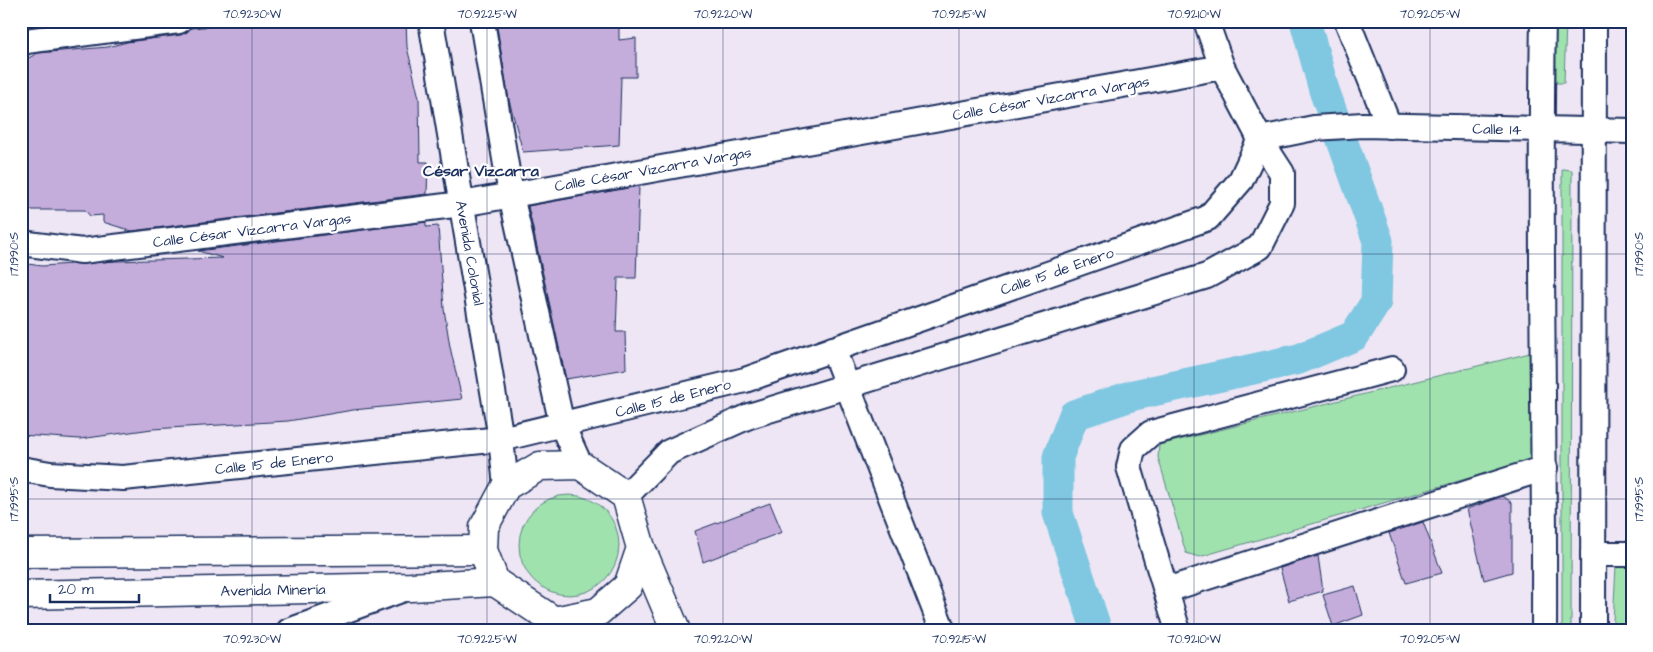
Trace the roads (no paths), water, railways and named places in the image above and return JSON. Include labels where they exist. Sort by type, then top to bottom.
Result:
[{"type":"main road","points":[[641,548],[628,586],[598,612],[566,626],[495,582],[483,550],[484,527],[506,486],[540,466],[580,466],[626,496],[641,548],[676,631]]},
{"type":"main road","points":[[21,553],[483,550]]},
{"type":"main road","name":"Avenida Minería","points":[[21,596],[411,587],[495,582]]},
{"type":"street","points":[[21,44],[26,41],[180,21]]},
{"type":"street","name":"Avenida Colonial","points":[[431,21],[501,439],[506,486]]},
{"type":"street","points":[[482,21],[511,195],[562,425],[580,466]]},
{"type":"street","points":[[626,496],[669,452],[750,416],[1208,276],[1260,247],[1282,203],[1282,173],[1260,139],[1222,67],[1206,21]]},
{"type":"street","points":[[1347,21],[1389,126]]},
{"type":"street","points":[[1543,21],[1541,130],[1545,468],[1544,631]]},
{"type":"street","points":[[1593,631],[1594,21]]},
{"type":"street","name":"Calle César Vizcarra Vargas","points":[[21,243],[82,251],[462,204],[1222,67]]},
{"type":"street","name":"Calle 14","points":[[1260,139],[1314,128],[1363,125],[1593,132],[1632,131]]},
{"type":"street","name":"Calle 15 de Enero","points":[[21,469],[50,474],[123,478],[501,439],[745,380],[1208,218],[1241,180],[1260,139]]},
{"type":"street","points":[[833,349],[943,631]]},
{"type":"street","points":[[1178,631],[1129,468],[1133,449],[1151,433],[1392,369]]},
{"type":"street","points":[[1167,590],[1545,468]]},
{"type":"street","points":[[1593,554],[1632,554]]},
{"type":"street","points":[[290,631],[411,587]]},
{"type":"waterway","points":[[1097,631],[1058,513],[1058,457],[1074,415],[1134,395],[1299,359],[1354,336],[1376,302],[1378,241],[1324,90],[1305,21]]},
{"type":"district","name":"César Vizcarra","points":[[481,170]]}]
